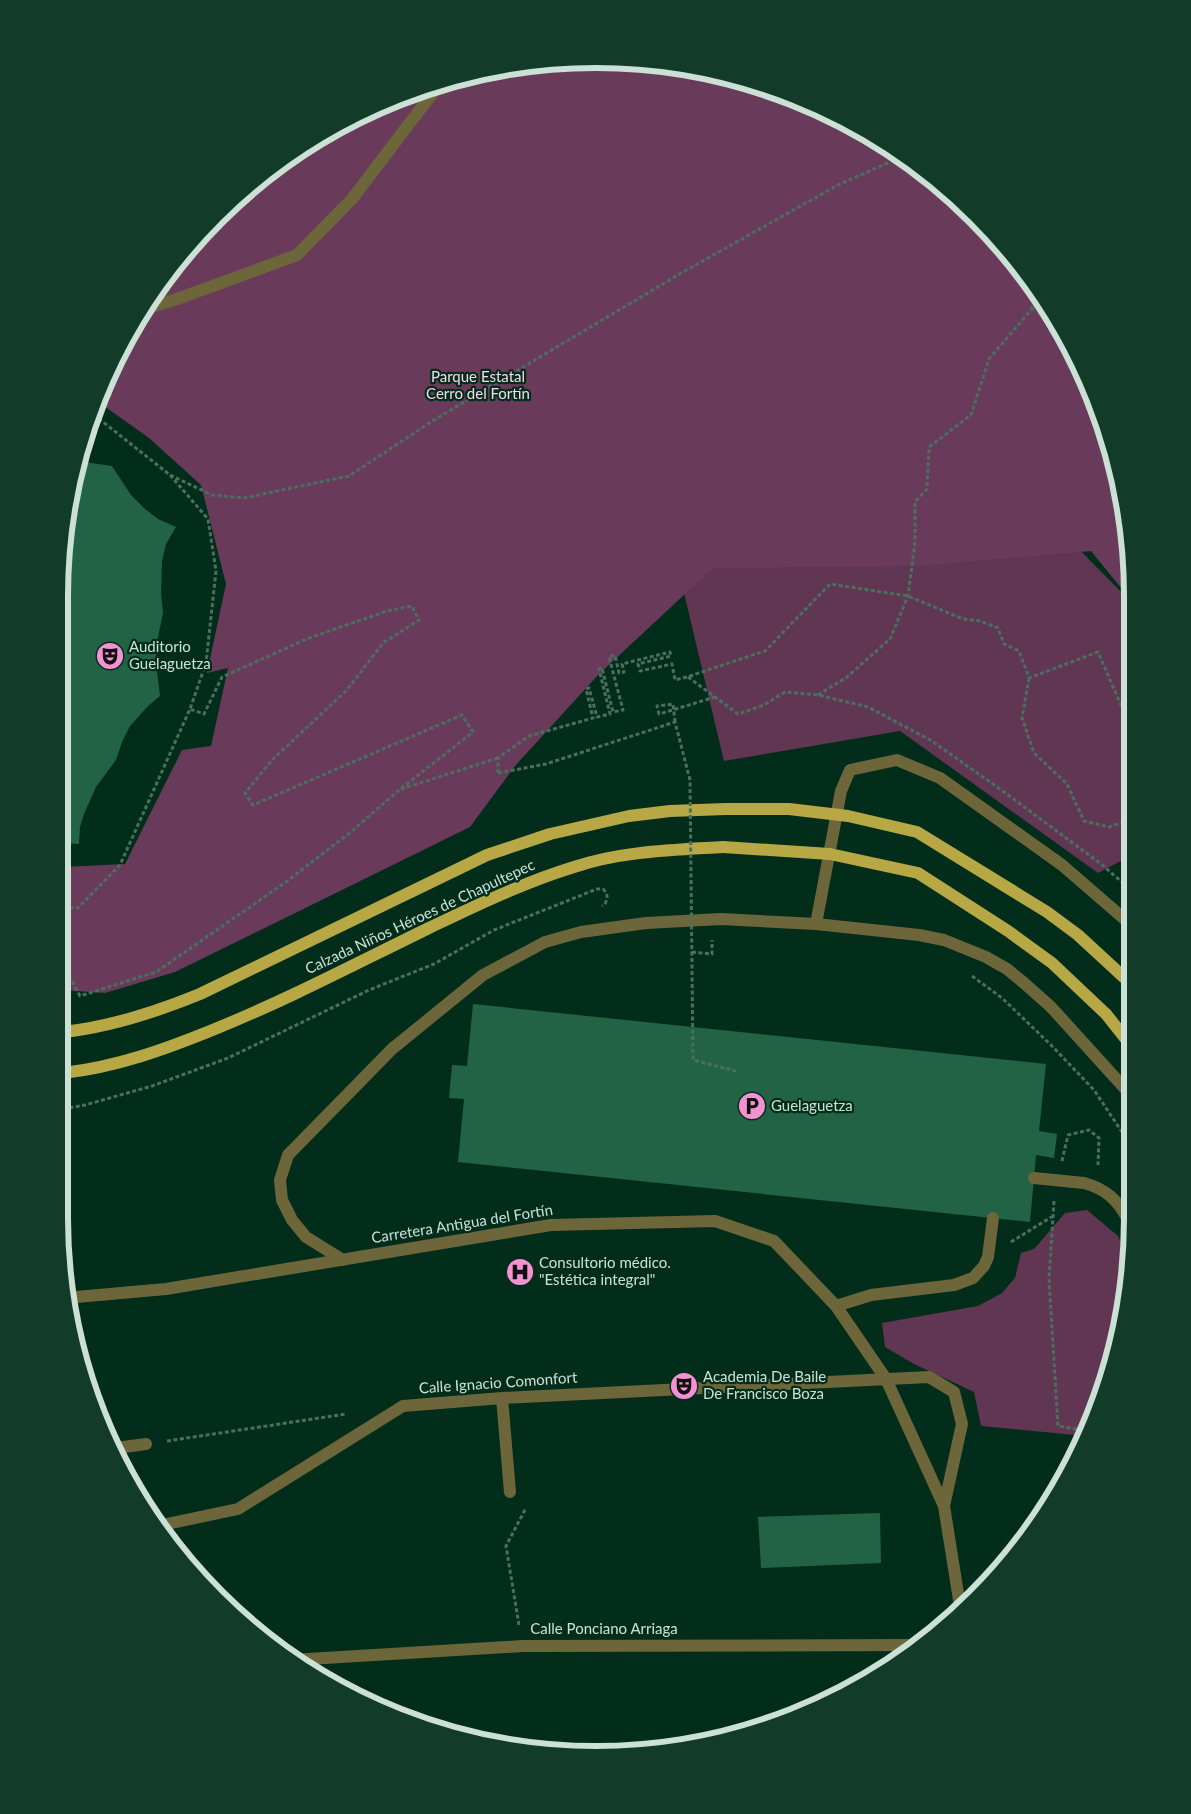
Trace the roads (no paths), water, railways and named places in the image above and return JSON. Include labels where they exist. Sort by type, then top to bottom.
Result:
[{"type":"main road","name":"Calzada Niños Héroes de Chapultepec","points":[[68,1031],[102,1027],[170,1006],[487,855],[550,834],[629,816],[670,811],[789,809],[848,816],[917,832],[1047,912],[1078,935],[1124,977]]},
{"type":"main road","name":"Calzada Niños Héroes de Chapultepec","points":[[68,1072],[123,1062],[204,1033],[252,1013],[461,913],[574,867],[600,860],[662,850],[723,847],[830,854],[918,873],[1008,931],[1052,963],[1106,1014],[1124,1037]]},
{"type":"street","points":[[153,306],[297,255],[352,199],[433,94]]},
{"type":"street","points":[[816,924],[841,791],[850,770],[897,760],[940,778],[1062,865],[1124,919]]},
{"type":"street","points":[[343,1260],[306,1237],[292,1220],[282,1200],[280,1180],[288,1155],[392,1049],[483,975],[545,942],[581,932],[646,923],[721,919],[816,924],[919,935],[944,940],[986,957],[1012,974],[1051,1007],[1124,1087]]},
{"type":"street","points":[[1034,1178],[1090,1184],[1104,1191],[1115,1200],[1124,1214]]},
{"type":"street","points":[[836,1306],[871,1295],[966,1282],[979,1273],[988,1257],[993,1218]]},
{"type":"street","name":"Carretera Antigua del Fortín","points":[[74,1297],[166,1289],[552,1225],[715,1221],[774,1241],[836,1306],[886,1379],[944,1506],[959,1601]]},
{"type":"street","name":"Calle Ignacio Comonfort","points":[[165,1524],[238,1509],[403,1406],[502,1398],[929,1377],[954,1392],[962,1424],[944,1506]]},
{"type":"street","points":[[502,1398],[510,1492]]},
{"type":"street","points":[[120,1447],[146,1444]]},
{"type":"street","name":"Calle Ponciano Arriaga","points":[[304,1659],[523,1646],[906,1645]]},
{"type":"place","name":"Auditorio Guelaguetza","points":[[110,656]]},
{"type":"place","name":"Guelaguetza","points":[[752,1106]]},
{"type":"place","name":"Consultorio médico. \"Estética integral\"","points":[[520,1272]]},
{"type":"place","name":"Academia De Baile De Francisco Boza","points":[[684,1386]]},
{"type":"park label","name":"Parque Estatal Cerro del Fortín","points":[[478,386]]}]
